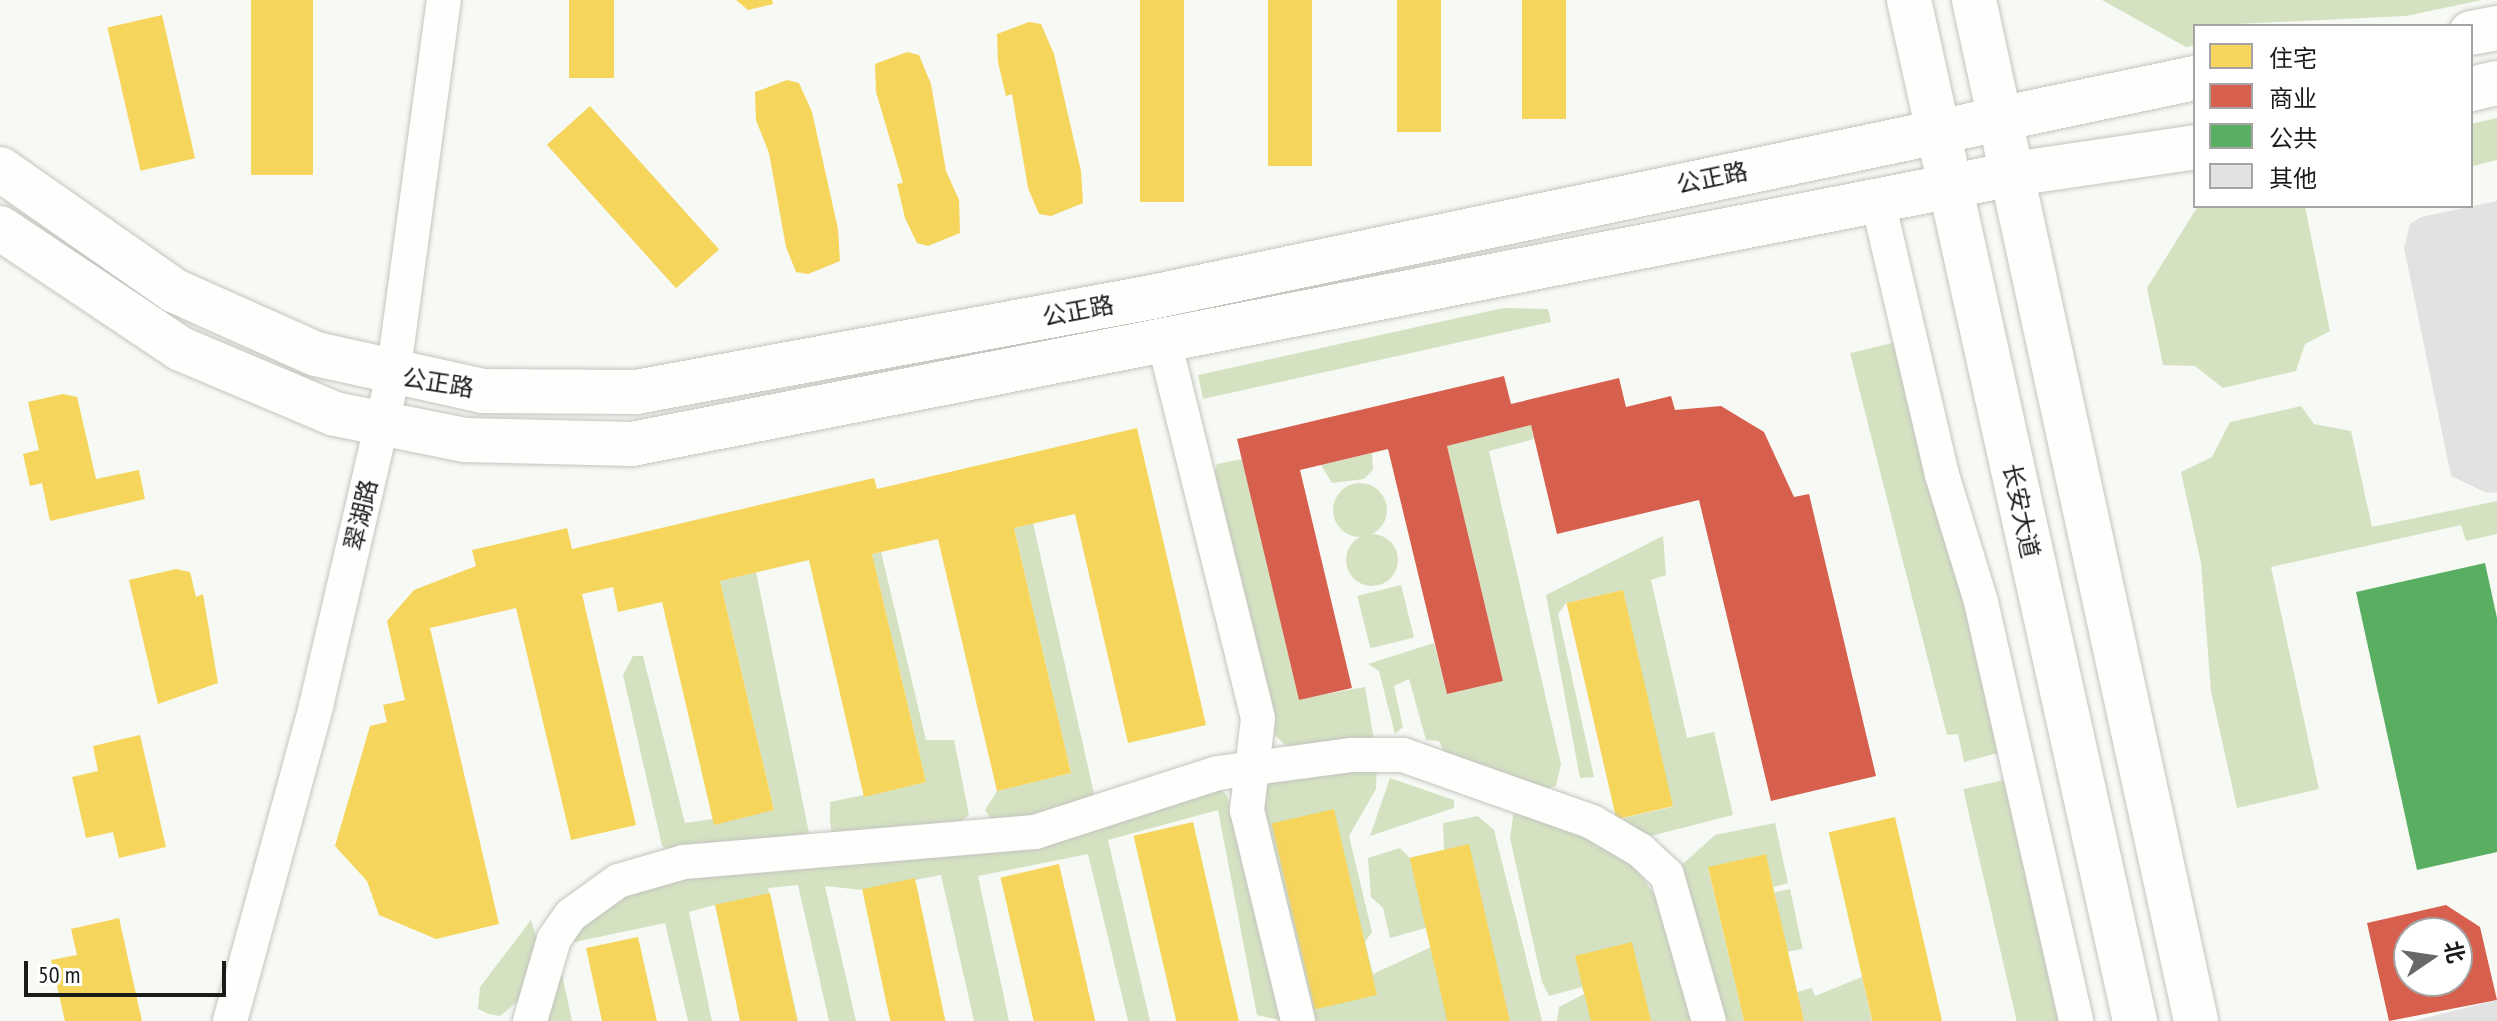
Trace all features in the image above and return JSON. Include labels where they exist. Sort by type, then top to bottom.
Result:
[{"type":"main road","name":"长安大道","points":[[1909,0],[2135,1021]]},
{"type":"main road","points":[[1974,0],[2196,1021]]},
{"type":"main road","points":[[2473,33],[2497,28]]},
{"type":"main road","name":"公正路","points":[[0,169],[175,291],[259,332],[393,376],[570,394],[709,382],[2193,78]]},
{"type":"main road","points":[[2473,89],[2497,83]]},
{"type":"main road","name":"公正路","points":[[0,228],[106,305],[216,368],[382,424],[514,444],[632,444],[1165,345],[2013,174],[2193,147]]},
{"type":"street","name":"翠湖路","points":[[230,1021],[316,706],[393,376],[444,0]]},
{"type":"street","points":[[1878,202],[1942,475],[1981,602],[2076,1021]]},
{"type":"street","points":[[1165,345],[1258,719],[1247,810],[1298,1021]]},
{"type":"street","points":[[530,1021],[554,939],[571,915],[618,881],[684,862],[1035,832],[1254,765],[1309,755],[1403,755],[1592,822],[1667,875],[1709,1021]]},
{"type":"green space","points":[[2102,0],[2482,0],[2406,16],[2193,24],[2193,45],[2186,47]]},
{"type":"green space","points":[[2497,118],[2497,160],[2473,166],[2473,124]]},
{"type":"green space","points":[[2197,208],[2305,208],[2330,331],[2305,344],[2296,371],[2223,388],[2195,366],[2163,365],[2147,288]]},
{"type":"green space","points":[[1503,308],[1548,309],[1551,322],[1203,399],[1198,375]]},
{"type":"green space","points":[[1897,342],[2005,751],[1964,762],[1958,734],[1947,735],[1850,353]]},
{"type":"green space","points":[[2301,406],[2314,424],[2351,431],[2372,527],[2497,501],[2497,534],[2466,541],[2461,525],[2271,567],[2319,789],[2237,808],[2211,691],[2201,563],[2181,472],[2212,457],[2230,422]]},
{"type":"green space","points":[[1531,425],[1534,439],[1489,451],[1561,764],[1556,786],[1541,790],[1449,763],[1439,741],[1426,740],[1409,679],[1394,686],[1403,727],[1395,734],[1379,671],[1368,664],[1434,643],[1447,694],[1503,681],[1447,446]]},
{"type":"green space","points":[[1372,453],[1373,470],[1364,479],[1332,483],[1321,465]]},
{"type":"green space","points":[[1242,459],[1299,699],[1365,687],[1374,740],[1290,750],[1274,734],[1209,494],[1217,464]]},
{"type":"green space","points":[[1360,483],[1379,491],[1387,510],[1379,529],[1360,537],[1341,529],[1333,510],[1341,491]]},
{"type":"green space","points":[[1033,523],[1095,798],[997,828],[985,810],[997,791],[1071,773],[1014,528]]},
{"type":"green space","points":[[1372,534],[1390,542],[1398,560],[1390,578],[1372,586],[1354,578],[1346,560],[1354,542]]},
{"type":"green space","points":[[1663,536],[1666,575],[1651,580],[1687,738],[1714,732],[1733,815],[1639,839],[1623,818],[1672,807],[1623,590],[1566,603],[1558,614],[1594,777],[1580,778],[1546,595]]},
{"type":"green space","points":[[881,552],[926,740],[954,740],[969,815],[943,833],[832,834],[830,802],[926,782],[872,554]]},
{"type":"green space","points":[[756,572],[809,833],[672,851],[662,846],[623,675],[633,656],[643,656],[685,823],[774,810],[720,581]]},
{"type":"green space","points":[[1401,585],[1414,637],[1370,648],[1357,596]]},
{"type":"green space","points":[[1377,765],[1376,789],[1349,836],[1372,932],[1365,942],[1373,974],[1431,947],[1426,928],[1390,938],[1383,908],[1371,897],[1368,858],[1400,848],[1410,858],[1444,850],[1443,823],[1478,816],[1494,830],[1542,1021],[1311,1021],[1260,812],[1263,784]]},
{"type":"green space","points":[[1390,778],[1454,800],[1454,808],[1370,836]]},
{"type":"green space","points":[[2008,779],[2064,1021],[2017,1021],[1963,789]]},
{"type":"green space","points":[[1219,788],[1227,795],[1283,1021],[1257,1015],[1218,810],[1108,840],[1150,1021],[1128,1021],[1088,854],[978,876],[1009,1021],[974,1021],[941,875],[862,890],[825,886],[856,1021],[829,1021],[798,885],[768,888],[798,1021],[741,1021],[715,905],[689,912],[712,1021],[688,1021],[665,923],[561,945],[623,894],[697,876]]},
{"type":"green space","points":[[1514,809],[1612,845],[1636,868],[1673,921],[1700,1021],[1557,1021],[1559,1007],[1584,994],[1582,987],[1549,996],[1542,982],[1510,838]]},
{"type":"green space","points":[[1775,823],[1788,883],[1773,887],[1765,854],[1708,868],[1744,1021],[1719,1021],[1676,870],[1715,835]]},
{"type":"green space","points":[[1790,889],[1803,949],[1787,952],[1774,892]]},
{"type":"green space","points":[[531,920],[537,940],[522,998],[500,1016],[478,1009],[480,987]]},
{"type":"green space","points":[[560,965],[572,1021],[537,1021]]},
{"type":"green space","points":[[1862,977],[1872,1021],[1804,1021],[1797,992],[1812,988],[1815,996]]},
{"type":"building: 住宅","points":[[251,0],[313,0],[313,175],[251,175]]},
{"type":"building: 住宅","points":[[569,0],[614,0],[614,78],[569,78]]},
{"type":"building: 住宅","points":[[736,0],[772,0],[773,4],[748,10]]},
{"type":"building: 住宅","points":[[1140,0],[1184,0],[1184,202],[1140,202]]},
{"type":"building: 住宅","points":[[1268,0],[1312,0],[1312,166],[1268,166]]},
{"type":"building: 住宅","points":[[1397,0],[1441,0],[1441,132],[1397,132]]},
{"type":"building: 住宅","points":[[1522,0],[1566,0],[1566,119],[1522,119]]},
{"type":"building: 住宅","points":[[162,15],[195,158],[141,171],[107,28]]},
{"type":"building: 住宅","points":[[1029,22],[1041,24],[1054,54],[1081,171],[1083,203],[1051,216],[1039,214],[1028,188],[1012,94],[1006,96],[998,62],[997,34]]},
{"type":"building: 住宅","points":[[907,52],[919,55],[931,84],[946,171],[959,200],[960,233],[928,246],[917,243],[905,218],[897,184],[903,183],[876,92],[875,64]]},
{"type":"building: 住宅","points":[[787,80],[799,83],[812,112],[838,229],[840,261],[808,274],[796,272],[786,247],[769,153],[756,120],[755,92]]},
{"type":"building: 住宅","points":[[590,106],[719,249],[676,288],[547,145]]},
{"type":"building: 住宅","points":[[63,394],[77,397],[96,479],[139,470],[145,499],[50,521],[42,483],[30,486],[23,454],[39,450],[28,402]]},
{"type":"building: 住宅","points":[[1137,428],[1206,725],[1128,743],[1075,514],[1014,528],[1071,773],[997,791],[938,539],[872,554],[926,782],[864,797],[809,560],[720,581],[774,810],[714,825],[662,602],[618,612],[613,587],[582,594],[636,825],[571,840],[516,608],[430,628],[499,924],[436,939],[379,915],[367,881],[335,846],[370,726],[387,722],[383,705],[405,700],[387,621],[414,590],[476,566],[472,550],[567,528],[572,549],[874,478],[877,489]]},
{"type":"building: 住宅","points":[[176,569],[190,572],[196,597],[203,594],[218,683],[158,704],[129,580]]},
{"type":"building: 住宅","points":[[1623,590],[1673,806],[1616,819],[1566,603]]},
{"type":"building: 住宅","points":[[140,735],[166,847],[119,858],[113,832],[86,838],[72,777],[98,771],[93,746]]},
{"type":"building: 住宅","points":[[1334,809],[1377,995],[1315,1010],[1272,823]]},
{"type":"building: 住宅","points":[[1895,817],[1942,1021],[1872,1021],[1829,832]]},
{"type":"building: 住宅","points":[[1193,822],[1239,1021],[1176,1021],[1134,836]]},
{"type":"building: 住宅","points":[[1469,844],[1510,1021],[1447,1021],[1410,858]]},
{"type":"building: 住宅","points":[[1766,854],[1804,1021],[1744,1021],[1708,867]]},
{"type":"building: 住宅","points":[[1059,864],[1095,1021],[1034,1021],[1001,877]]},
{"type":"building: 住宅","points":[[915,878],[945,1021],[890,1021],[862,889]]},
{"type":"building: 住宅","points":[[770,893],[797,1021],[740,1021],[715,905]]},
{"type":"building: 住宅","points":[[119,918],[142,1021],[65,1021],[51,960],[77,955],[71,929]]},
{"type":"building: 住宅","points":[[638,937],[657,1021],[602,1021],[586,948]]},
{"type":"building: 住宅","points":[[1632,942],[1651,1021],[1591,1021],[1575,956]]},
{"type":"building: 商业","points":[[1504,376],[1511,404],[1619,378],[1626,407],[1671,396],[1675,410],[1721,406],[1764,432],[1794,497],[1809,494],[1876,776],[1771,801],[1699,500],[1557,534],[1531,425],[1447,446],[1503,681],[1447,694],[1388,449],[1300,470],[1352,688],[1299,700],[1237,439]]},
{"type":"building: 商业","points":[[2446,905],[2465,917],[2393,917]]},
{"type":"building: 商业","points":[[2393,917],[2393,997],[2473,997],[2473,922],[2480,927],[2497,1000],[2389,1021],[2367,923]]},
{"type":"building: 公共","points":[[2485,563],[2497,618],[2497,852],[2417,870],[2356,592]]},
{"type":"building: 其他","points":[[2497,201],[2497,492],[2487,493],[2451,476],[2404,248],[2410,224],[2421,217]]},
{"type":"building: 其他","points":[[2497,1000],[2497,1021],[2417,1021],[2417,1020]]}]
